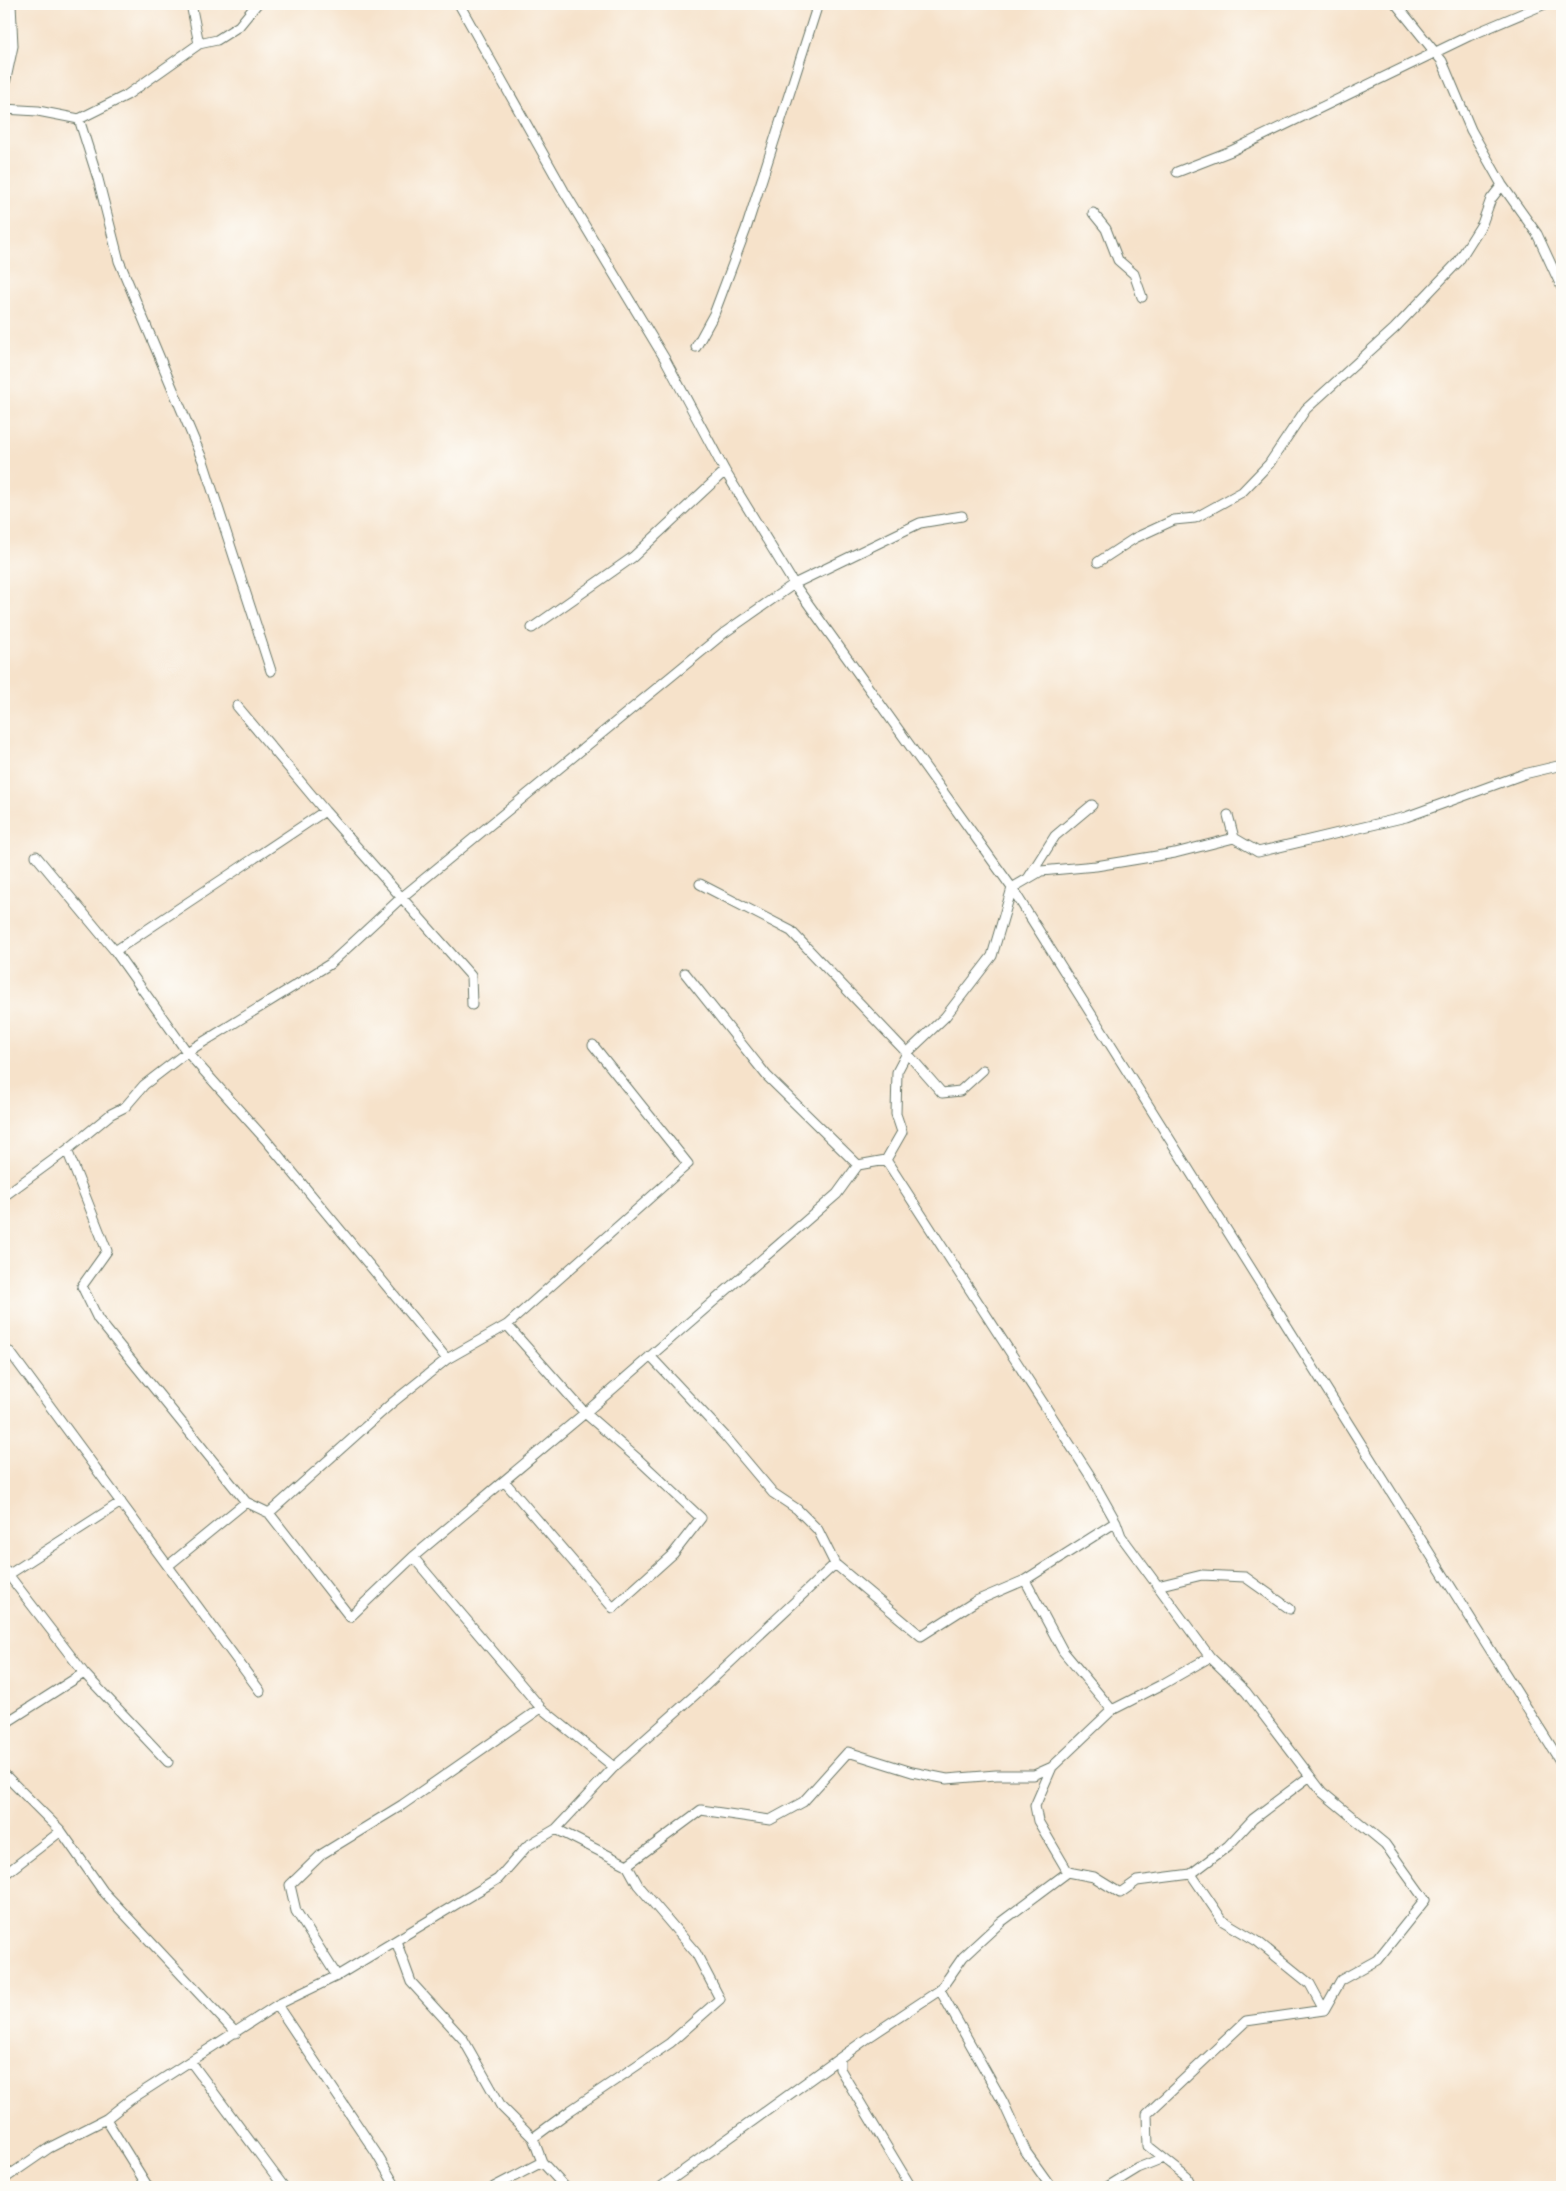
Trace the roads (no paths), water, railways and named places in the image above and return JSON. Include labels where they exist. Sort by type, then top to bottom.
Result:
[{"type":"street","points":[[4,88],[13,46],[11,4]]},
{"type":"street","points":[[191,4],[199,44]]},
{"type":"street","points":[[4,109],[38,112],[79,119],[127,95],[199,44],[217,40],[239,26],[257,4]]},
{"type":"street","points":[[459,4],[564,191],[666,359],[725,470],[794,584],[1012,888],[1562,1764]]},
{"type":"street","points":[[696,347],[714,314],[746,229],[818,4]]},
{"type":"street","points":[[1396,4],[1442,61],[1471,130],[1502,184],[1538,234],[1562,288]]},
{"type":"street","points":[[1177,172],[1231,151],[1469,36],[1545,4]]},
{"type":"street","points":[[79,119],[98,179],[119,261],[203,461],[271,671]]},
{"type":"street","points":[[1098,562],[1135,538],[1174,520],[1196,518],[1242,492],[1270,464],[1306,409],[1394,329],[1458,262],[1482,224],[1491,199],[1502,184]]},
{"type":"street","points":[[1093,213],[1106,229],[1118,260],[1134,274],[1142,298]]},
{"type":"street","points":[[532,628],[633,556],[725,470]]},
{"type":"street","points":[[4,1196],[67,1150],[110,1114],[125,1107],[144,1085],[187,1052],[330,964],[400,898],[724,633],[794,584],[920,523],[962,516]]},
{"type":"street","points":[[237,706],[400,898],[471,976],[472,1004]]},
{"type":"street","points":[[1228,815],[1234,838],[1258,852],[1406,817],[1524,774],[1562,765]]},
{"type":"street","points":[[1028,879],[1055,836],[1092,805]]},
{"type":"street","points":[[116,951],[325,811]]},
{"type":"street","points":[[886,1160],[902,1132],[896,1114],[898,1072],[907,1053],[944,1017],[992,956],[1012,888],[1041,871],[1096,866],[1175,854],[1234,838]]},
{"type":"street","points":[[36,856],[116,951],[187,1052],[265,1140],[448,1359]]},
{"type":"street","points":[[700,884],[791,930],[907,1053],[942,1093],[960,1091],[983,1070]]},
{"type":"street","points":[[685,973],[767,1076],[858,1165]]},
{"type":"street","points":[[269,1513],[392,1403],[448,1359],[507,1325],[688,1164],[594,1046]]},
{"type":"street","points":[[67,1150],[107,1251],[82,1286],[98,1319],[246,1502],[269,1513],[350,1617],[413,1557],[585,1413],[837,1194],[858,1165],[886,1160]]},
{"type":"street","points":[[886,1160],[1089,1474],[1116,1522],[1121,1536],[1157,1586],[1210,1657],[1246,1692],[1322,1792],[1385,1844],[1425,1900],[1376,1960],[1341,1980],[1324,2010]]},
{"type":"street","points":[[504,1480],[613,1608],[673,1554],[701,1518],[585,1413],[507,1325]]},
{"type":"street","points":[[10,1352],[260,1690]]},
{"type":"street","points":[[650,1356],[725,1436],[773,1493],[796,1509],[818,1530],[835,1564],[921,1636],[976,1601],[1025,1580],[1116,1522]]},
{"type":"street","points":[[121,1502],[6,1572],[84,1674],[168,1762]]},
{"type":"street","points":[[168,1565],[246,1502]]},
{"type":"street","points":[[413,1557],[541,1708],[614,1767]]},
{"type":"street","points":[[4,2179],[49,2148],[106,2119],[130,2100],[277,2005],[336,1976],[498,1878],[527,1846],[556,1829],[614,1767],[711,1681],[835,1564]]},
{"type":"street","points":[[1157,1586],[1202,1575],[1245,1577],[1290,1609]]},
{"type":"street","points":[[1025,1580],[1063,1651],[1112,1710]]},
{"type":"street","points":[[627,1865],[701,1810],[770,1820],[802,1802],[848,1752],[912,1772],[947,1779],[996,1775],[1034,1775],[1052,1767],[1112,1710],[1210,1657]]},
{"type":"street","points":[[4,1724],[84,1674]]},
{"type":"street","points":[[336,1976],[296,1911],[290,1885],[322,1854],[402,1805],[541,1708]]},
{"type":"street","points":[[1052,1767],[1035,1806],[1038,1821],[1068,1872]]},
{"type":"street","points":[[4,1774],[61,1831],[103,1891],[236,2033]]},
{"type":"street","points":[[661,2187],[940,1990],[963,1958],[995,1928],[1068,1872],[1094,1877],[1120,1893],[1137,1881],[1191,1874],[1228,1846],[1253,1819],[1310,1776]]},
{"type":"street","points":[[533,2138],[670,2043],[720,1999],[696,1953],[638,1885],[627,1865],[556,1829]]},
{"type":"street","points":[[4,1874],[61,1831]]},
{"type":"street","points":[[1191,1874],[1224,1921],[1257,1941],[1310,1984],[1324,2010]]},
{"type":"street","points":[[396,1941],[411,1982],[463,2039],[501,2106],[533,2138],[542,2162],[565,2187]]},
{"type":"street","points":[[940,1990],[1003,2102],[1026,2152],[1051,2187]]},
{"type":"street","points":[[277,2005],[376,2153],[396,2187]]},
{"type":"street","points":[[1192,2187],[1187,2177],[1148,2146],[1148,2114],[1246,2021],[1324,2010]]},
{"type":"street","points":[[840,2059],[840,2069],[911,2187]]},
{"type":"street","points":[[191,2062],[284,2187]]},
{"type":"street","points":[[106,2119],[148,2187]]},
{"type":"street","points":[[1107,2187],[1138,2168],[1163,2158]]},
{"type":"street","points":[[494,2187],[542,2162]]}]
